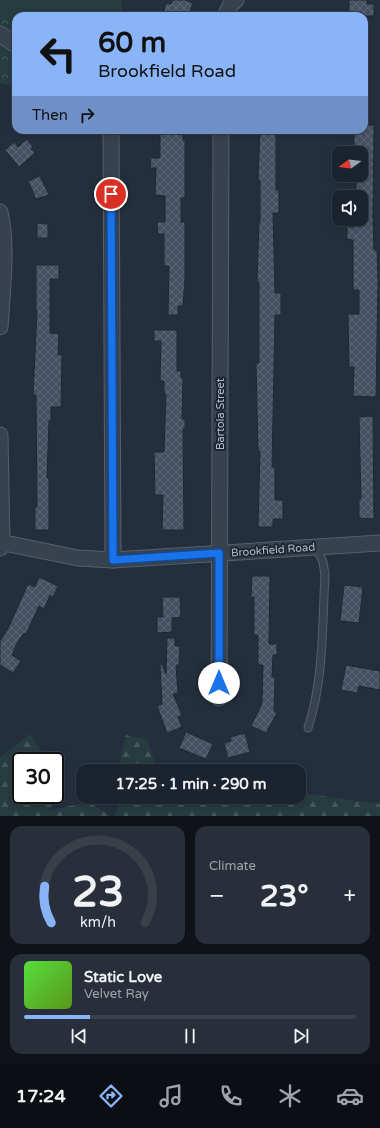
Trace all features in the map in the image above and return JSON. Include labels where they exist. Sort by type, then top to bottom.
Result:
[{"type":"street","points":[[227,12],[231,4],[236,0]]},
{"type":"street","points":[[0,34],[12,42]]},
{"type":"street","points":[[110,134],[113,560]]},
{"type":"street","name":"Bartola Street","points":[[219,698],[221,134]]},
{"type":"street","points":[[0,212],[2,222],[3,272],[0,327]]},
{"type":"street","points":[[0,435],[1,544]]},
{"type":"street","name":"Brookfield Road","points":[[1,544],[78,558],[113,560],[380,543]]},
{"type":"lane","points":[[308,728],[316,703],[319,683],[325,574],[323,562],[316,547]]},
{"type":"green space","points":[[0,0],[122,0],[122,12],[12,12],[12,87],[0,83]]},
{"type":"green space","points":[[0,0],[118,0],[117,12],[12,12],[12,30]]},
{"type":"green space","points":[[30,734],[42,752],[12,752],[12,804],[53,804],[48,811],[79,804],[91,804],[111,816],[0,816],[0,757]]},
{"type":"green space","points":[[126,735],[147,739],[155,764],[121,764],[121,755]]},
{"type":"green space","points":[[306,794],[380,804],[380,816],[115,816],[119,804],[306,804]]},
{"type":"building","points":[[173,0],[185,0],[193,3],[190,11],[193,12],[163,12],[166,3],[171,4]]},
{"type":"building","points":[[349,0],[367,0],[367,4],[374,4],[374,16],[368,16],[368,12],[349,12]]},
{"type":"building","points":[[368,125],[374,125],[373,217],[374,250],[377,250],[378,281],[376,397],[353,396],[354,367],[349,367],[348,314],[359,314],[359,290],[353,290],[353,240],[347,239],[347,227],[368,226],[368,190],[356,190],[356,182],[368,182],[368,146],[354,146],[354,134],[368,134]]},
{"type":"building","points":[[160,134],[183,134],[183,140],[185,140],[185,198],[181,198],[181,222],[185,222],[185,278],[183,306],[178,306],[178,315],[168,315],[169,266],[164,266],[164,234],[158,234],[157,222],[165,222],[165,196],[155,195],[156,168],[150,168],[151,158],[160,158]]},
{"type":"building","points":[[260,134],[276,134],[276,190],[279,190],[279,213],[273,213],[275,293],[281,293],[281,315],[275,315],[272,467],[275,467],[275,500],[283,500],[283,519],[273,519],[273,527],[258,527],[260,451],[258,451],[256,363],[259,363],[259,282],[257,282],[260,222],[260,180],[258,180]]},
{"type":"building","points":[[27,139],[33,147],[31,149],[35,153],[19,167],[5,150],[14,142],[18,147]]},
{"type":"building","points":[[40,176],[49,195],[36,199],[28,181]]},
{"type":"building","points":[[37,223],[48,224],[48,238],[37,238]]},
{"type":"building","points":[[36,265],[59,265],[59,279],[50,279],[50,333],[59,334],[58,355],[62,355],[61,407],[51,407],[51,421],[49,421],[47,478],[49,478],[49,530],[35,530],[35,507],[37,507],[36,395],[33,395],[37,311]]},
{"type":"building","points":[[154,330],[177,330],[177,371],[181,371],[181,378],[183,378],[182,419],[185,419],[185,429],[183,429],[184,530],[162,530],[163,495],[155,495],[154,452],[164,452],[166,394],[164,394],[164,381],[160,381],[161,341],[154,341]]},
{"type":"building","points":[[373,416],[374,519],[359,518],[359,499],[361,499],[359,417]]},
{"type":"building","points":[[252,576],[270,576],[269,644],[277,644],[277,655],[273,655],[272,677],[275,677],[274,711],[277,713],[266,733],[251,726],[262,704],[263,665],[258,665],[258,635],[254,635],[254,597],[251,597]]},
{"type":"building","points":[[39,577],[58,586],[53,597],[50,595],[44,609],[39,606],[26,634],[24,633],[17,643],[12,655],[21,661],[13,673],[0,665],[0,641],[7,631],[28,584],[35,587]]},
{"type":"building","points":[[344,585],[363,587],[359,623],[340,621]]},
{"type":"building","points":[[162,597],[180,597],[181,617],[172,618],[172,632],[157,633],[157,617],[163,617]]},
{"type":"building","points":[[167,638],[175,638],[175,646],[180,646],[179,665],[176,665],[178,694],[173,694],[182,715],[178,717],[182,727],[167,733],[157,706],[162,704],[160,665],[162,664],[166,674]]},
{"type":"building","points":[[346,665],[380,671],[380,690],[359,686],[357,693],[341,690]]},
{"type":"building","points":[[186,732],[213,744],[206,759],[179,748]]},
{"type":"building","points":[[245,733],[250,752],[228,758],[224,743],[231,741],[230,737]]},
{"type":"route","points":[[111,194],[113,560],[219,553],[219,683]]}]
